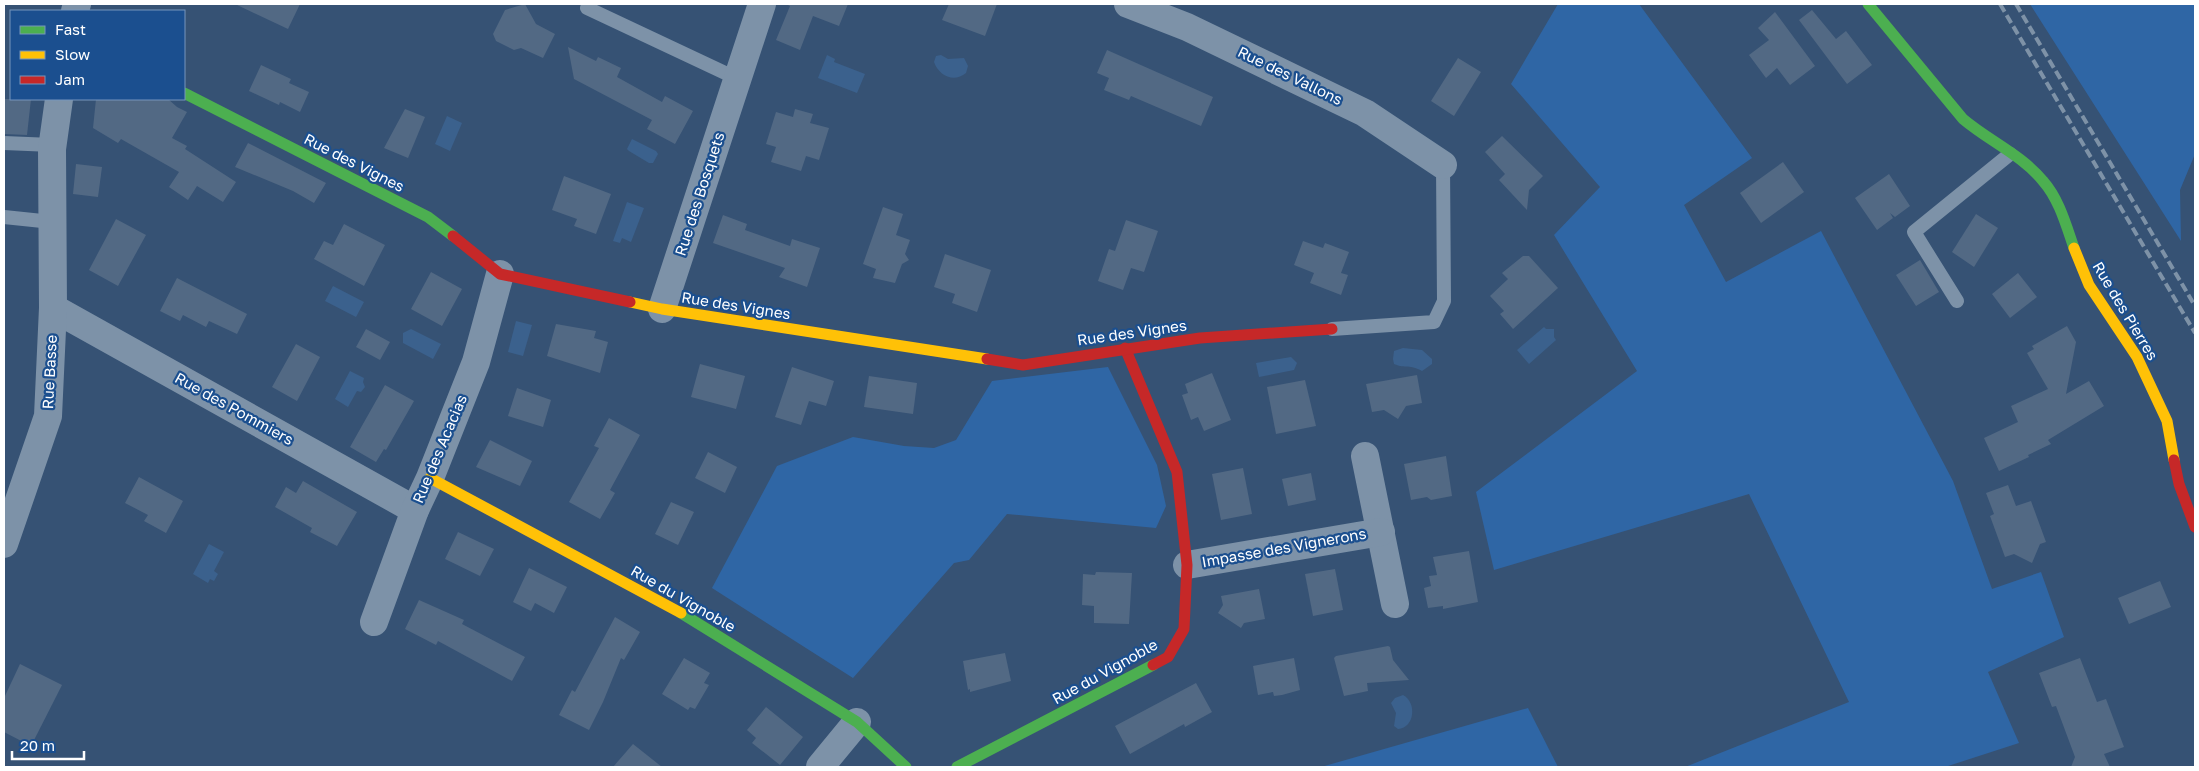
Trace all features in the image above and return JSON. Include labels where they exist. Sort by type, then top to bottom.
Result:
[{"type":"street","name":"Rue des Bosquets","points":[[662,310],[762,4]]},
{"type":"street","name":"Rue des Vallons","points":[[1128,4],[1187,27],[1365,113],[1442,165]]},
{"type":"street","name":"Rue des Pierres","points":[[1868,4],[1964,119],[1982,135],[2019,158],[2044,182],[2061,211],[2089,285],[2137,357],[2167,421],[2178,484],[2195,527]]},
{"type":"street","name":"Rue des Vignes","points":[[185,94],[428,217],[500,274],[662,310],[1023,365],[1200,338],[1332,329]]},
{"type":"street","name":"Rue Basse","points":[[4,544],[48,416],[53,308],[52,145],[59,100]]},
{"type":"street","name":"Rue des Acacias","points":[[374,622],[415,510],[430,478],[476,362],[500,274]]},
{"type":"street","name":"Rue des Pommiers","points":[[53,308],[415,510]]},
{"type":"street","name":"Rue du Vignoble","points":[[957,767],[1168,657],[1184,629],[1187,565],[1177,472],[1125,348]]},
{"type":"street","name":"Impasse des Vignerons","points":[[1365,456],[1395,604]]},
{"type":"street","name":"Rue du Vignoble","points":[[430,478],[671,607],[857,722],[906,767]]},
{"type":"street","name":"Impasse des Vignerons","points":[[1187,565],[1381,532]]},
{"type":"street","points":[[820,767],[857,722]]},
{"type":"lane","points":[[587,8],[738,79]]},
{"type":"lane","points":[[4,142],[52,145]]},
{"type":"lane","points":[[1957,301],[1914,232],[2010,154]]},
{"type":"lane","points":[[1332,329],[1434,322],[1444,301],[1442,165]]},
{"type":"lane","points":[[4,217],[52,222]]},
{"type":"shaded area","points":[[1558,4],[1639,4],[1752,158],[1684,205],[1726,282],[1821,231],[1953,481],[1992,589],[2041,572],[2064,637],[1988,672],[2019,743],[1945,767],[1685,767],[1849,702],[1749,494],[1494,570],[1476,492],[1637,371],[1554,235],[1600,187],[1511,84]]},
{"type":"shaded area","points":[[2030,4],[2195,4],[2195,154],[2180,190],[2181,241]]},
{"type":"shaded area","points":[[827,55],[835,59],[834,62],[865,74],[857,93],[818,78]]},
{"type":"shaded area","points":[[941,55],[948,59],[964,58],[968,66],[966,73],[952,78],[943,74],[934,62],[936,56]]},
{"type":"shaded area","points":[[447,116],[462,123],[450,151],[435,144]]},
{"type":"shaded area","points":[[632,139],[656,151],[658,154],[653,163],[649,163],[627,149]]},
{"type":"shaded area","points":[[627,202],[644,208],[631,242],[622,238],[620,243],[613,241]]},
{"type":"shaded area","points":[[333,286],[364,302],[356,317],[325,301]]},
{"type":"shaded area","points":[[516,321],[532,325],[523,356],[508,352]]},
{"type":"shaded area","points":[[1544,327],[1546,329],[1554,329],[1556,340],[1529,364],[1517,350]]},
{"type":"shaded area","points":[[411,329],[441,344],[433,359],[403,343],[403,333]]},
{"type":"shaded area","points":[[1403,348],[1422,350],[1432,359],[1432,364],[1422,371],[1394,364],[1394,351]]},
{"type":"shaded area","points":[[1291,357],[1297,363],[1294,370],[1259,377],[1256,363]]},
{"type":"shaded area","points":[[1108,367],[1157,465],[1166,506],[1156,528],[1007,514],[969,560],[954,563],[853,678],[712,588],[777,466],[853,437],[904,446],[934,448],[956,440],[992,381]]},
{"type":"shaded area","points":[[350,371],[364,378],[365,387],[361,392],[357,391],[348,407],[335,399]]},
{"type":"shaded area","points":[[209,544],[224,552],[214,571],[218,574],[214,581],[210,579],[208,583],[193,574]]},
{"type":"shaded area","points":[[1403,695],[1411,703],[1412,714],[1408,724],[1404,728],[1398,729],[1394,726],[1396,713],[1391,703],[1395,698]]},
{"type":"shaded area","points":[[1528,708],[1558,767],[1321,767]]},
{"type":"building","points":[[235,4],[300,4],[288,29]]},
{"type":"building","points":[[525,4],[536,24],[555,34],[543,58],[521,48],[514,50],[496,41],[493,34],[505,10]]},
{"type":"building","points":[[786,4],[848,4],[839,26],[813,16],[800,50],[776,40],[790,6]]},
{"type":"building","points":[[949,4],[997,4],[985,36],[942,20]]},
{"type":"building","points":[[1812,10],[1836,39],[1846,31],[1872,65],[1847,84],[1799,20]]},
{"type":"building","points":[[1775,12],[1815,66],[1790,85],[1777,68],[1766,78],[1749,55],[1769,40],[1758,28]]},
{"type":"building","points":[[568,47],[596,61],[598,57],[621,68],[617,77],[662,102],[665,96],[693,111],[675,144],[647,129],[652,120],[574,79]]},
{"type":"building","points":[[1107,50],[1213,97],[1201,126],[1131,96],[1129,100],[1104,90],[1109,78],[1097,73]]},
{"type":"building","points":[[1458,58],[1481,72],[1454,116],[1431,101]]},
{"type":"building","points":[[261,65],[291,79],[289,83],[309,92],[300,112],[280,102],[279,105],[249,91]]},
{"type":"building","points":[[4,99],[31,100],[27,135],[4,134]]},
{"type":"building","points":[[96,100],[169,100],[187,112],[172,138],[187,146],[185,149],[236,182],[223,202],[197,186],[188,200],[169,187],[179,172],[121,139],[118,143],[93,128]]},
{"type":"building","points":[[405,109],[425,117],[408,158],[384,148]]},
{"type":"building","points":[[795,109],[813,114],[810,123],[829,128],[819,160],[806,156],[801,171],[771,162],[776,147],[766,144],[776,112],[793,117]]},
{"type":"building","points":[[1502,136],[1543,176],[1529,190],[1527,210],[1499,180],[1505,174],[1485,152]]},
{"type":"building","points":[[248,143],[326,183],[314,203],[293,191],[235,167]]},
{"type":"building","points":[[1783,162],[1804,192],[1761,223],[1740,193]]},
{"type":"building","points":[[76,164],[102,167],[98,197],[73,194]]},
{"type":"building","points":[[1889,174],[1910,206],[1895,217],[1890,213],[1893,218],[1877,230],[1855,198]]},
{"type":"building","points":[[564,176],[611,194],[596,234],[574,226],[577,219],[552,210]]},
{"type":"building","points":[[883,207],[903,214],[896,235],[910,240],[905,254],[909,260],[902,264],[895,283],[873,278],[876,269],[863,264]]},
{"type":"building","points":[[1976,214],[1998,228],[1974,267],[1952,252]]},
{"type":"building","points":[[723,215],[747,224],[745,230],[790,246],[792,239],[820,248],[807,287],[779,277],[785,268],[713,243]]},
{"type":"building","points":[[116,219],[146,235],[118,286],[89,270]]},
{"type":"building","points":[[1126,220],[1158,231],[1144,272],[1131,268],[1123,290],[1098,281],[1109,249],[1115,251]]},
{"type":"building","points":[[344,224],[385,245],[364,286],[314,259],[324,241],[333,245]]},
{"type":"building","points":[[1303,241],[1323,248],[1325,243],[1349,252],[1341,273],[1348,275],[1341,295],[1310,283],[1314,273],[1294,265]]},
{"type":"building","points":[[945,254],[991,270],[977,312],[952,303],[955,294],[934,287]]},
{"type":"building","points":[[1523,256],[1529,256],[1558,288],[1513,329],[1500,314],[1504,311],[1490,296],[1508,279],[1502,273]]},
{"type":"building","points":[[1920,260],[1939,292],[1916,306],[1896,275]]},
{"type":"building","points":[[431,272],[462,289],[442,326],[411,309]]},
{"type":"building","points":[[2018,273],[2037,297],[2010,318],[1992,294]]},
{"type":"building","points":[[177,278],[247,314],[237,334],[209,321],[206,327],[183,315],[180,321],[160,311]]},
{"type":"building","points":[[556,324],[596,331],[594,338],[608,342],[600,373],[547,356]]},
{"type":"building","points":[[2067,326],[2076,342],[2066,394],[2089,381],[2104,406],[2048,440],[2051,444],[1999,471],[1984,438],[2018,422],[2011,406],[2048,389],[2027,353],[2034,349],[2032,346]]},
{"type":"building","points":[[366,329],[390,342],[380,360],[356,347]]},
{"type":"building","points":[[296,344],[320,357],[297,401],[272,387]]},
{"type":"building","points":[[700,364],[745,376],[736,409],[691,397]]},
{"type":"building","points":[[792,367],[834,381],[826,406],[809,401],[801,425],[775,417]]},
{"type":"building","points":[[1212,373],[1231,420],[1204,431],[1198,417],[1191,420],[1182,395],[1188,393],[1185,384]]},
{"type":"building","points":[[1417,375],[1422,403],[1406,406],[1398,419],[1384,410],[1372,412],[1366,384]]},
{"type":"building","points":[[869,376],[917,383],[913,414],[864,407]]},
{"type":"building","points":[[1305,380],[1316,426],[1276,434],[1267,387]]},
{"type":"building","points":[[385,385],[414,401],[386,450],[384,449],[376,462],[350,447]]},
{"type":"building","points":[[517,388],[551,400],[543,427],[508,416]]},
{"type":"building","points":[[609,418],[640,435],[610,490],[615,493],[600,519],[569,502],[599,448],[594,446]]},
{"type":"building","points":[[490,440],[532,461],[520,486],[476,467]]},
{"type":"building","points":[[708,452],[737,467],[725,493],[695,478]]},
{"type":"building","points":[[1446,456],[1452,496],[1431,500],[1427,497],[1411,500],[1404,464]]},
{"type":"building","points":[[1243,468],[1252,514],[1221,520],[1212,474]]},
{"type":"building","points":[[1311,473],[1316,500],[1288,506],[1282,479]]},
{"type":"building","points":[[139,477],[183,501],[166,533],[144,521],[148,515],[125,503]]},
{"type":"building","points":[[303,481],[357,512],[337,546],[310,532],[312,528],[275,507],[286,487],[296,493]]},
{"type":"building","points":[[2008,485],[2016,506],[2031,501],[2046,542],[2040,544],[2032,563],[2014,554],[2005,557],[1990,516],[1994,514],[1986,493]]},
{"type":"building","points":[[671,502],[694,512],[678,545],[655,534]]},
{"type":"building","points":[[458,532],[494,549],[480,576],[445,559]]},
{"type":"building","points":[[1469,551],[1478,602],[1443,609],[1443,606],[1428,608],[1424,588],[1431,586],[1429,576],[1437,575],[1433,557]]},
{"type":"building","points":[[529,568],[567,587],[554,613],[535,603],[531,611],[513,602]]},
{"type":"building","points":[[1335,569],[1343,610],[1313,616],[1305,574]]},
{"type":"building","points":[[1096,572],[1132,573],[1129,624],[1094,623],[1094,606],[1082,605],[1083,574],[1095,575]]},
{"type":"building","points":[[2160,581],[2171,607],[2129,624],[2118,598]]},
{"type":"building","points":[[1259,589],[1265,619],[1244,623],[1241,628],[1218,613],[1223,605],[1221,596]]},
{"type":"building","points":[[419,600],[464,620],[462,624],[525,657],[512,681],[438,641],[436,645],[405,629]]},
{"type":"building","points":[[615,617],[640,632],[624,660],[621,658],[589,730],[559,715],[572,690],[575,692]]},
{"type":"building","points":[[1390,647],[1393,660],[1409,680],[1367,683],[1368,691],[1344,696],[1334,658],[1336,656]]},
{"type":"building","points":[[1005,653],[1011,681],[970,692],[970,689],[968,690],[963,661]]},
{"type":"building","points":[[684,658],[710,673],[704,683],[709,685],[695,709],[690,707],[688,710],[662,694]]},
{"type":"building","points":[[1294,658],[1300,690],[1274,696],[1273,692],[1258,695],[1253,666]]},
{"type":"building","points":[[2080,658],[2097,702],[2106,699],[2124,747],[2104,754],[2110,767],[2071,767],[2075,757],[2056,706],[2052,707],[2039,673]]},
{"type":"building","points":[[20,664],[62,685],[31,746],[4,732],[4,698]]},
{"type":"building","points":[[1196,683],[1212,712],[1185,727],[1184,724],[1130,754],[1115,726]]},
{"type":"building","points":[[766,707],[803,737],[780,765],[752,743],[756,738],[747,730]]},
{"type":"building","points":[[633,744],[662,767],[613,767]]},
{"type":"railway","points":[[2000,4],[2195,333]]},
{"type":"railway","points":[[2016,4],[2195,306]]},
{"type":"traffic: fast","points":[[1868,4],[1963,119],[2025,163],[2049,188],[2058,204],[2074,248]]},
{"type":"traffic: fast","points":[[185,94],[428,217],[453,236]]},
{"type":"traffic: fast","points":[[681,613],[857,722],[906,767]]},
{"type":"traffic: fast","points":[[957,767],[1153,665]]},
{"type":"traffic: slow","points":[[2074,248],[2089,285],[2137,357],[2167,421],[2174,460]]},
{"type":"traffic: slow","points":[[630,302],[662,309],[987,359]]},
{"type":"traffic: slow","points":[[430,478],[681,613]]},
{"type":"traffic: jam","points":[[453,236],[500,274],[630,302]]},
{"type":"traffic: jam","points":[[987,359],[1023,365],[1200,338],[1332,329]]},
{"type":"traffic: jam","points":[[1125,348],[1177,472],[1187,565],[1184,629],[1168,657],[1153,665]]},
{"type":"traffic: jam","points":[[2174,460],[2179,484],[2195,527]]}]
